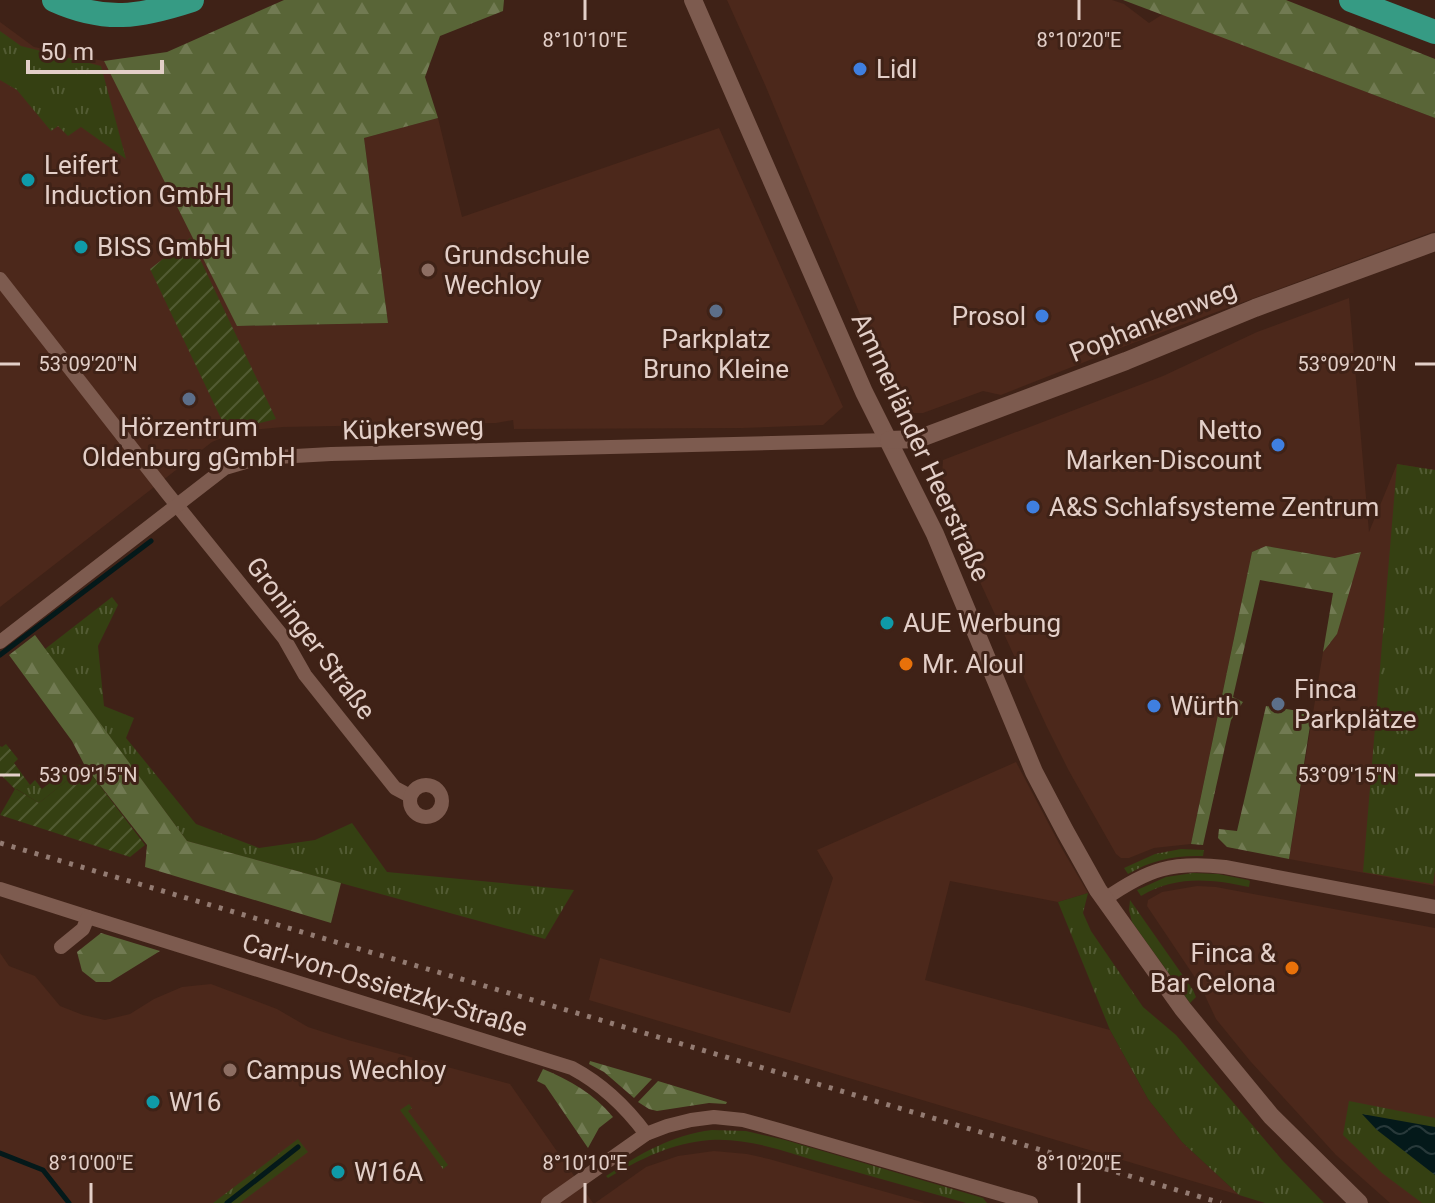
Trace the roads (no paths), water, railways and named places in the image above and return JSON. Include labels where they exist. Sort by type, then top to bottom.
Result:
[{"type":"highway","points":[[54,0],[91,14],[130,15],[192,0]]},
{"type":"highway","points":[[1351,0],[1435,32]]},
{"type":"street","name":"Ammerländer Heerstraße","points":[[693,0],[864,392],[935,534],[1034,772],[1065,831],[1105,899],[1183,1009],[1271,1116],[1359,1203]]},
{"type":"street","name":"Pophankenweg","points":[[889,440],[918,439],[1126,361],[1255,308],[1435,242]]},
{"type":"street","name":"Groninger Straße","points":[[0,279],[284,638],[305,675],[395,788],[410,796]]},
{"type":"street","name":"Küpkersweg","points":[[0,642],[225,468],[259,458],[889,440]]},
{"type":"street","points":[[1105,899],[1146,874],[1175,865],[1190,865],[1225,867],[1435,907]]},
{"type":"street","name":"Carl-von-Ossietzky-Straße","points":[[0,889],[572,1068],[600,1085],[646,1134]]},
{"type":"street","points":[[61,947],[83,929],[88,917]]},
{"type":"street","points":[[548,1203],[646,1134],[691,1120],[714,1117],[743,1120],[1031,1203]]},
{"type":"water","points":[[1362,1114],[1435,1127],[1435,1175],[1377,1130]]},
{"type":"waterway","points":[[0,655],[151,541]]},
{"type":"waterway","points":[[227,1203],[298,1147]]},
{"type":"waterway","points":[[0,1153],[43,1170],[69,1203]]},
{"type":"railway","points":[[0,843],[1221,1203]]},
{"type":"place","name":"Lidl","points":[[860,69]]},
{"type":"place","name":"Leifert Induction GmbH","points":[[28,180]]},
{"type":"place","name":"BISS GmbH","points":[[81,247]]},
{"type":"place","name":"Grundschule Wechloy","points":[[428,270]]},
{"type":"place","name":"Parkplatz Bruno Kleine","points":[[716,311]]},
{"type":"place","name":"Prosol","points":[[1042,316]]},
{"type":"place","name":"Hörzentrum Oldenburg gGmbH","points":[[189,399]]},
{"type":"place","name":"Netto Marken-Discount","points":[[1278,445]]},
{"type":"place","name":"A&S Schlafsysteme Zentrum","points":[[1033,507]]},
{"type":"place","name":"AUE Werbung","points":[[887,623]]},
{"type":"place","name":"Mr. Aloul","points":[[906,664]]},
{"type":"place","name":"Finca Parkplätze","points":[[1278,704]]},
{"type":"place","name":"Würth","points":[[1154,706]]},
{"type":"place","name":"Finca & Bar Celona","points":[[1292,968]]},
{"type":"place","name":"Campus Wechloy","points":[[230,1070]]},
{"type":"place","name":"W16","points":[[153,1102]]},
{"type":"place","name":"W16A","points":[[338,1172]]}]
